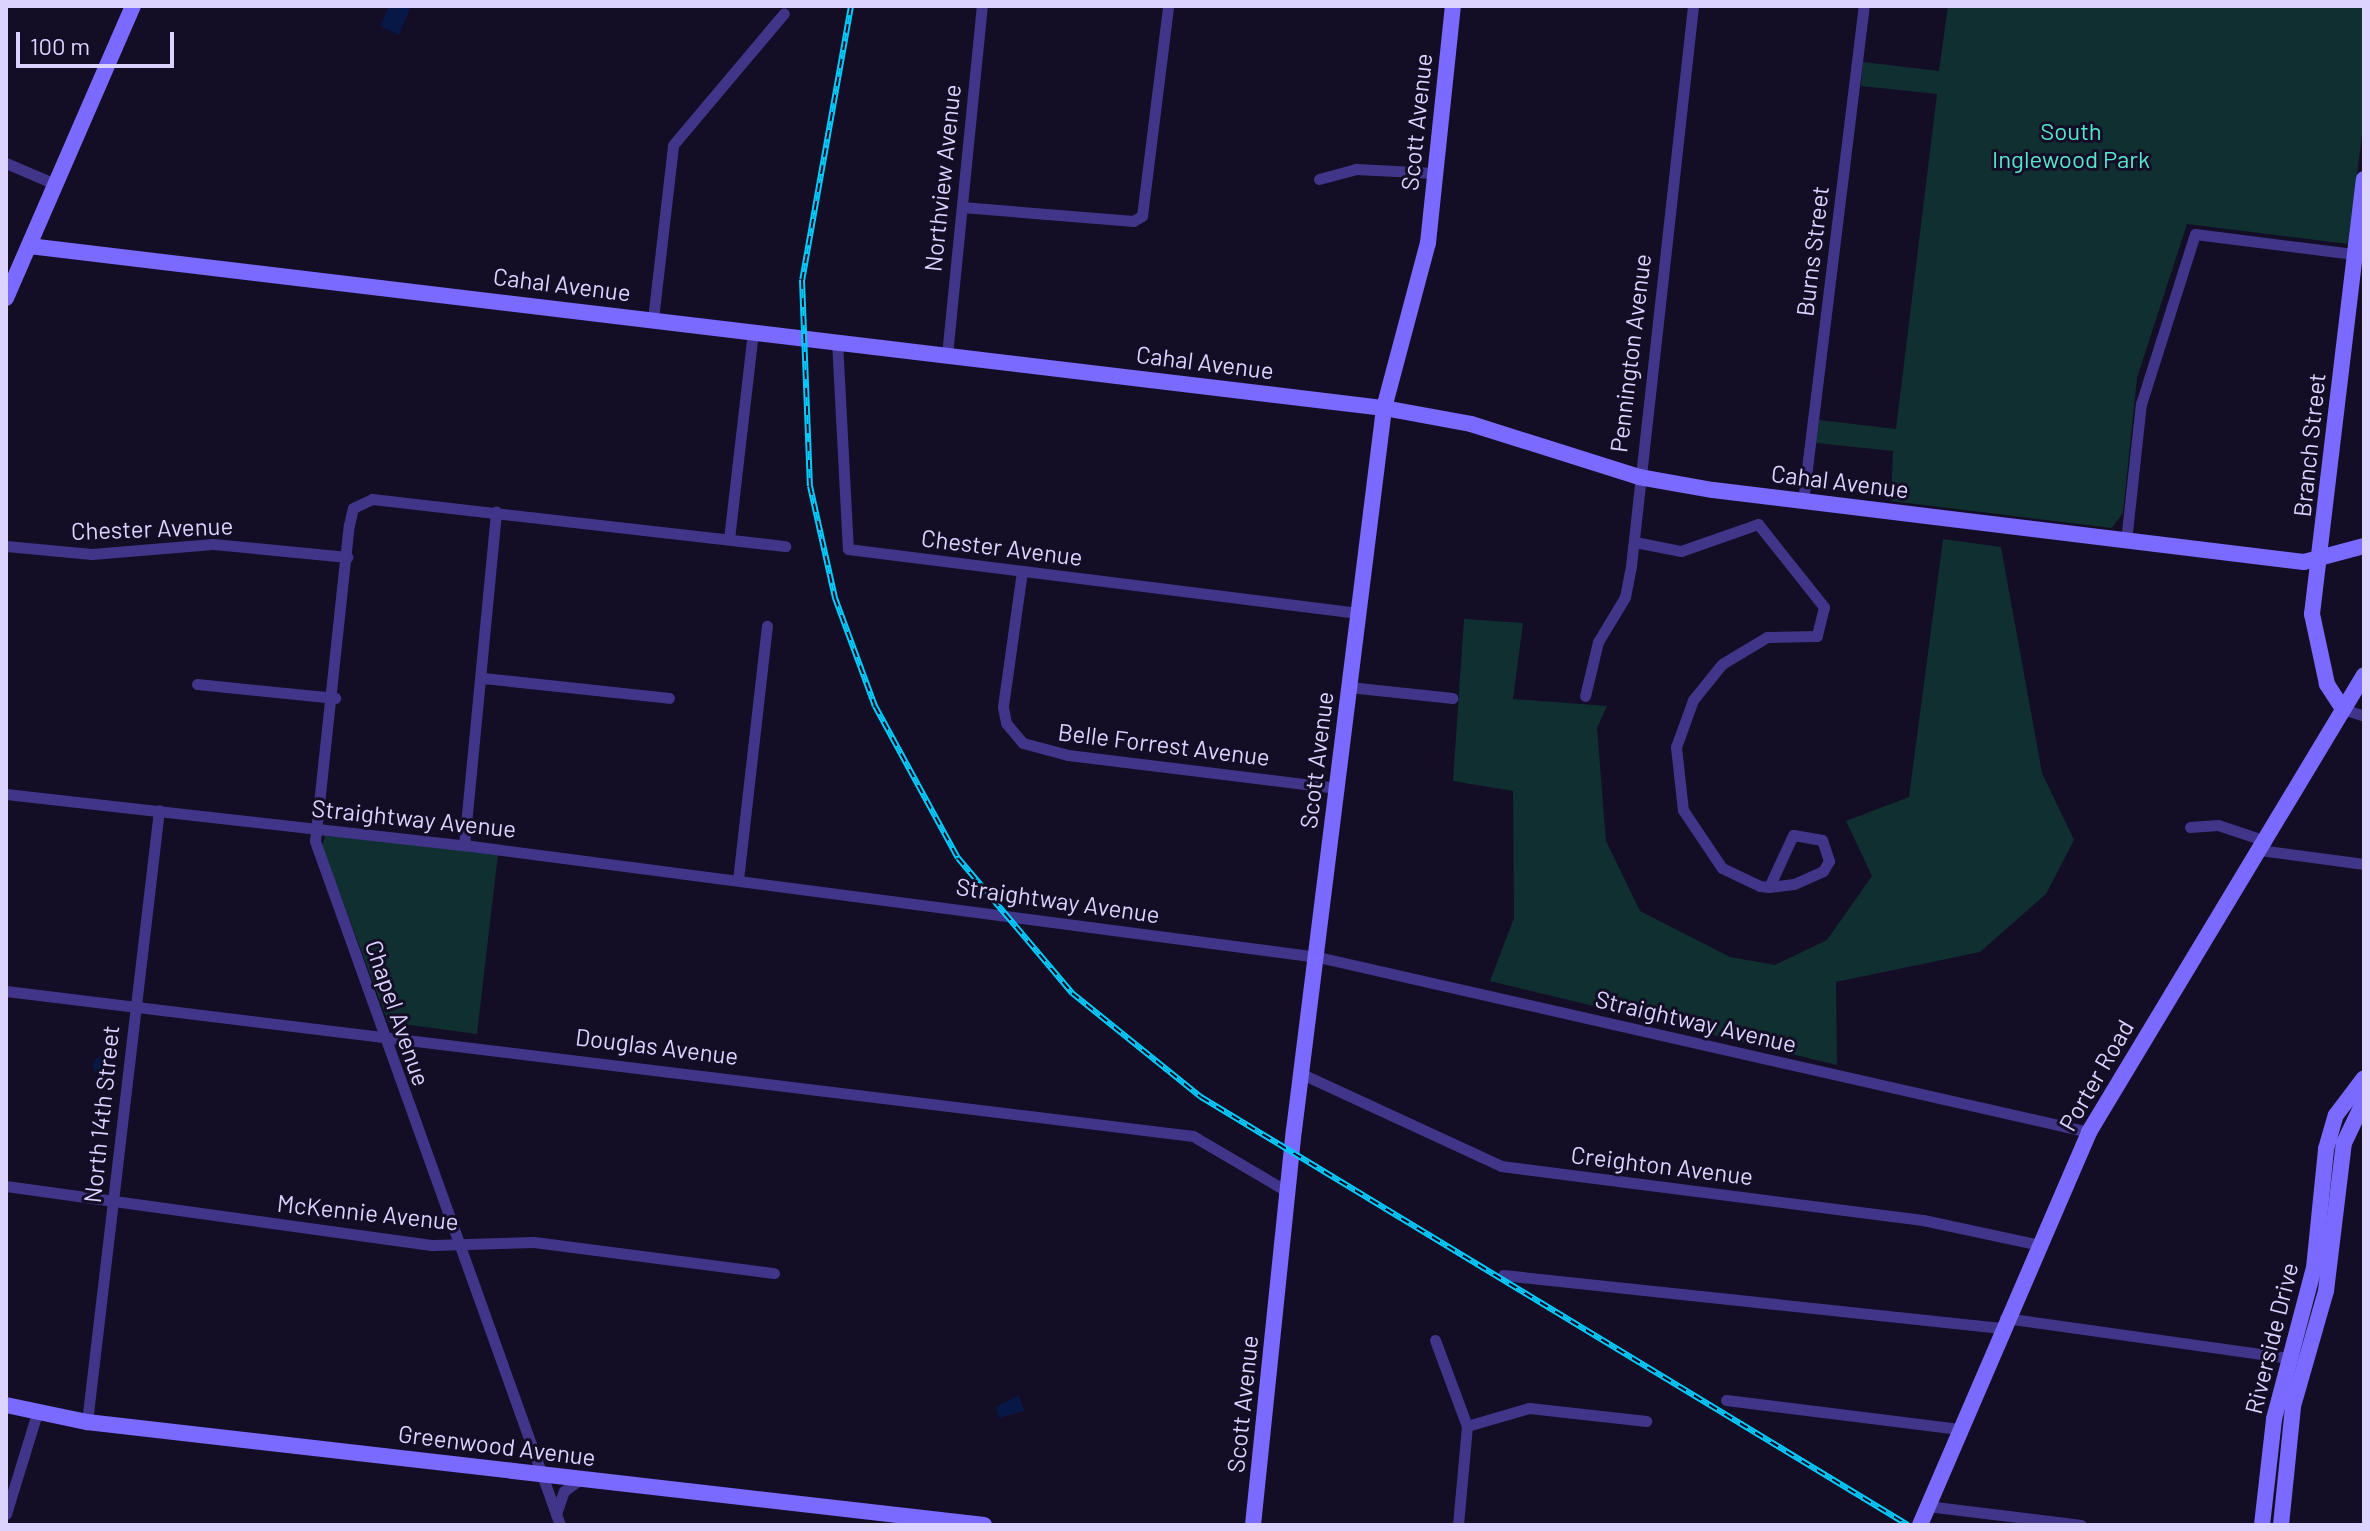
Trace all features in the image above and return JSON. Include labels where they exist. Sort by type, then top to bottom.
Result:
[{"type":"street","name":"Northview Avenue","points":[[947,355],[982,6]]},
{"type":"street","points":[[962,207],[1133,221],[1142,216],[1168,6]]},
{"type":"street","name":"Scott Avenue","points":[[1253,1525],[1288,1192],[1384,408],[1421,278],[1453,6]]},
{"type":"street","name":"Pennington Avenue","points":[[1585,696],[1598,642],[1625,597],[1635,542],[1639,477],[1693,6]]},
{"type":"street","name":"Burns Street","points":[[1803,501],[1864,6]]},
{"type":"street","points":[[6,298],[129,7]]},
{"type":"street","points":[[653,319],[673,145],[784,13]]},
{"type":"street","points":[[6,163],[55,184]]},
{"type":"street","points":[[1319,179],[1356,169],[1435,173]]},
{"type":"street","name":"Branch Street","points":[[2343,709],[2312,636],[2364,179]]},
{"type":"street","points":[[2126,541],[2141,404],[2195,234],[2354,254]]},
{"type":"street","name":"Cahal Avenue","points":[[29,246],[1384,408],[1471,424],[1639,477],[1803,501],[2126,541],[2319,561],[2364,546]]},
{"type":"street","points":[[729,539],[753,332]]},
{"type":"street","name":"Chester Avenue","points":[[837,341],[848,549],[1358,613]]},
{"type":"street","name":"Chapel Avenue","points":[[496,512],[360,500],[347,557],[335,698],[315,841],[380,1032],[558,1520]]},
{"type":"street","points":[[464,845],[483,678],[496,512],[785,546]]},
{"type":"street","points":[[1635,542],[1681,551],[1758,524],[1824,607],[1817,636],[1767,637],[1722,664],[1693,700],[1676,747],[1678,794],[1693,833],[1722,868],[1769,887],[1823,871],[1829,861],[1822,840],[1793,835],[1769,887]]},
{"type":"street","name":"Chester Avenue","points":[[6,546],[92,554],[213,544],[347,557]]},
{"type":"street","name":"Belle Forrest Avenue","points":[[1022,571],[1003,707],[1006,723],[1023,743],[1068,755],[1337,788]]},
{"type":"street","points":[[738,880],[767,626]]},
{"type":"street","name":"Porter Road","points":[[1920,1525],[2035,1244],[2089,1132],[2364,675]]},
{"type":"street","points":[[483,678],[669,698]]},
{"type":"street","points":[[197,684],[335,698]]},
{"type":"street","points":[[1349,687],[1452,698]]},
{"type":"street","points":[[2343,709],[2364,716]]},
{"type":"street","name":"Straightway Avenue","points":[[6,794],[464,845],[1318,957],[2089,1132]]},
{"type":"street","name":"North 14th Street","points":[[87,1422],[159,810]]},
{"type":"street","points":[[2190,827],[2218,825],[2262,846],[2364,864]]},
{"type":"street","name":"Douglas Avenue","points":[[6,991],[380,1032],[1193,1136],[1288,1192]]},
{"type":"street","name":"Creighton Avenue","points":[[1302,1074],[1501,1166],[1923,1220],[2035,1244]]},
{"type":"street","name":"Riverside Drive","points":[[2262,1525],[2274,1419],[2326,1291],[2339,1132],[2364,1078]]},
{"type":"street","name":"Riverside Drive","points":[[2339,1132],[2364,1101]]},
{"type":"street","name":"McKennie Avenue","points":[[6,1186],[114,1205],[458,1245],[534,1242],[774,1273]]},
{"type":"street","points":[[1503,1275],[2003,1323],[2298,1360]]},
{"type":"street","points":[[1435,1340],[1467,1426],[1458,1525]]},
{"type":"street","name":"Riverside Drive","points":[[2281,1525],[2298,1360]]},
{"type":"street","points":[[1726,1400],[1959,1429]]},
{"type":"street","name":"Greenwood Avenue","points":[[6,1405],[87,1422],[583,1478],[873,1519],[984,1525]]},
{"type":"street","points":[[1467,1426],[1529,1408],[1646,1421]]},
{"type":"street","points":[[6,1514],[37,1413]]},
{"type":"street","points":[[558,1520],[564,1491],[583,1478]]},
{"type":"street","points":[[1927,1506],[2081,1525]]},
{"type":"green space","name":"South Inglewood Park","points":[[1948,6],[2364,6],[2364,120],[2348,244],[2187,224],[2137,378],[2123,513],[2112,528],[1891,501],[1893,451],[1816,443],[1819,420],[1896,429],[1937,94],[1861,86],[1863,62],[1939,71]]},
{"type":"green space","points":[[1943,539],[2001,547],[2042,773],[2074,840],[2046,894],[1980,952],[1836,982],[1837,1065],[1490,981],[1514,918],[1513,791],[1453,781],[1464,619],[1523,623],[1513,699],[1607,706],[1597,728],[1606,841],[1640,911],[1730,957],[1775,965],[1827,940],[1872,876],[1846,821],[1909,797]]},
{"type":"green space","points":[[326,833],[498,854],[477,1034],[388,1022],[322,846]]},
{"type":"water","points":[[389,6],[411,6],[399,35],[380,26]]},
{"type":"water","points":[[99,1056],[107,1056],[113,1066],[107,1076],[99,1076],[93,1070],[93,1062]]},
{"type":"water","points":[[1019,1395],[1024,1411],[999,1418],[996,1407]]},
{"type":"railway","points":[[851,6],[802,280],[810,486],[835,598],[875,706],[958,858],[1072,993],[1201,1097],[1908,1525]]}]
